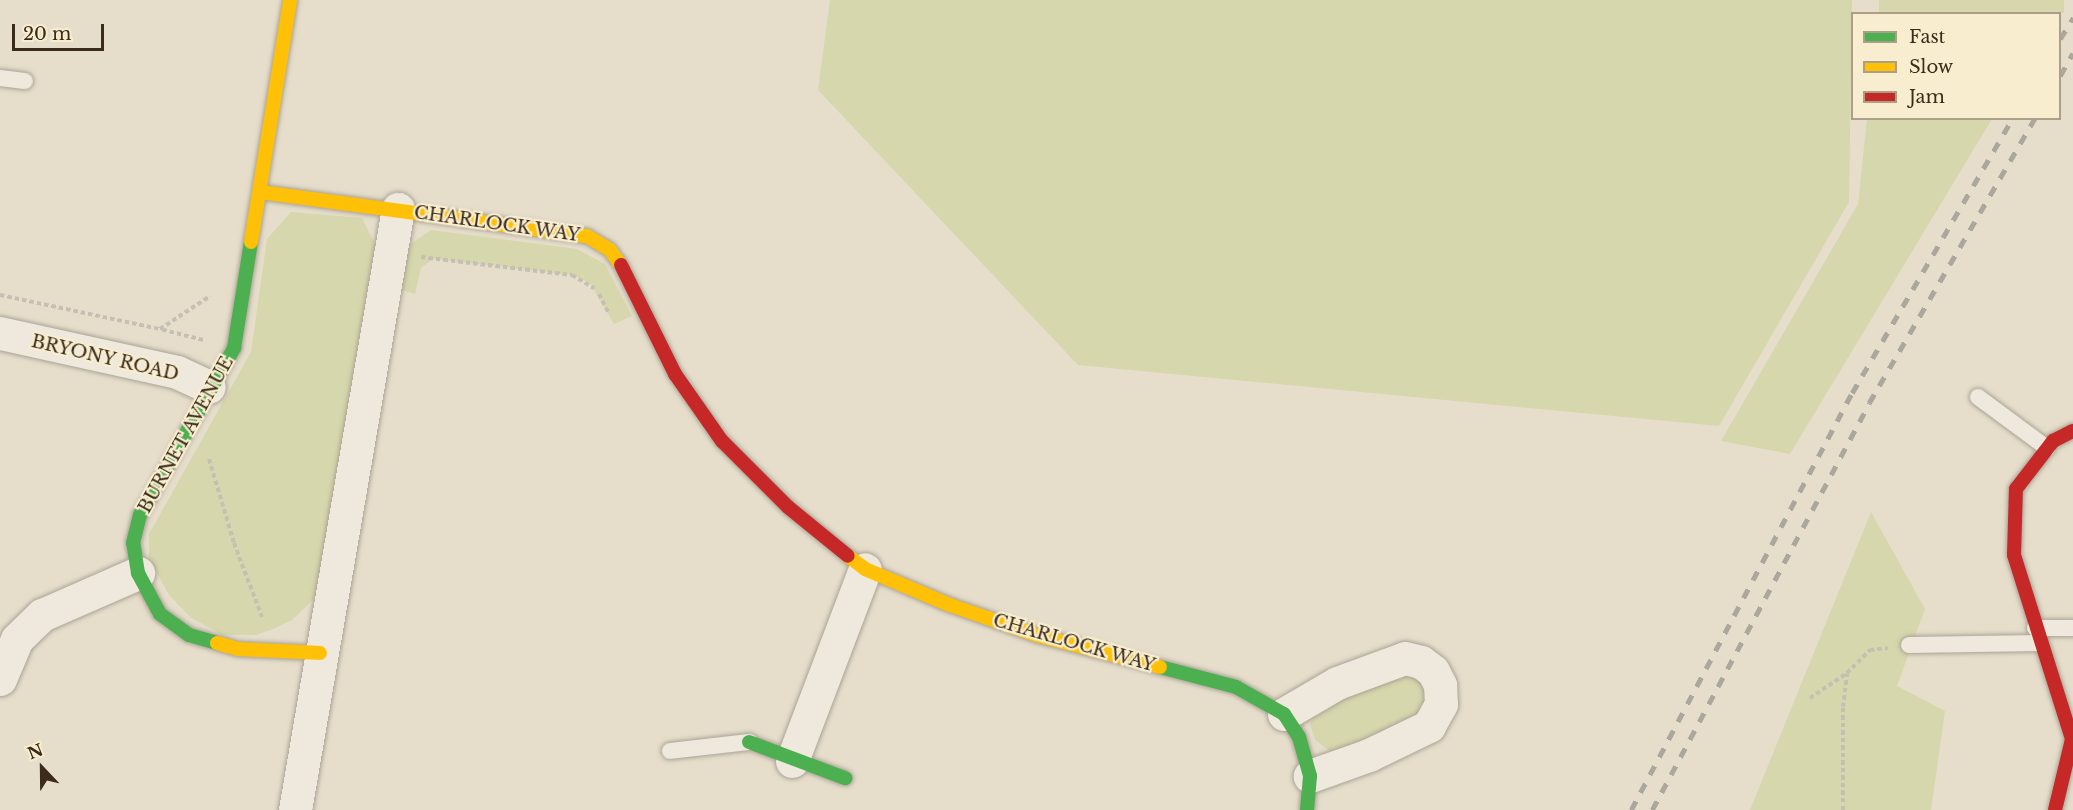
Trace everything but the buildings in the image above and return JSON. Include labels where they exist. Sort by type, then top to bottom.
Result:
[{"type":"street","name":"BURNET AVENUE","points":[[290,0],[234,348],[209,387],[140,515],[133,543],[138,573],[160,614],[189,635],[238,650],[274,648],[320,654]]},
{"type":"street","points":[[260,192],[398,209],[295,810]]},
{"type":"street","name":"CHARLOCK WAY","points":[[398,209],[587,236],[610,250],[632,282],[643,312],[675,374],[722,441],[788,507],[865,569],[950,605],[1036,635],[1236,687],[1263,699],[1284,714],[1299,738],[1310,776],[1307,810]]},
{"type":"street","name":"BRYONY ROAD","points":[[0,333],[177,372],[209,387]]},
{"type":"street","points":[[2055,810],[2073,739],[2014,555],[2016,489],[2047,448],[2073,431]]},
{"type":"street","points":[[792,761],[865,569]]},
{"type":"street","points":[[0,679],[17,639],[42,615],[138,573]]},
{"type":"street","points":[[1284,714],[1337,683],[1405,657],[1421,662],[1434,671],[1440,685],[1441,704],[1429,726],[1368,755],[1310,776]]},
{"type":"street","points":[[749,742],[792,761],[845,778]]},
{"type":"lane","points":[[0,78],[25,81]]},
{"type":"lane","points":[[1978,397],[2047,448]]},
{"type":"lane","points":[[1910,645],[2038,635],[2073,628]]},
{"type":"lane","points":[[670,751],[749,742]]},
{"type":"path","points":[[391,254],[572,275],[590,283],[614,324],[643,312]]},
{"type":"path","points":[[160,329],[245,273]]},
{"type":"path","points":[[0,295],[160,329],[234,348]]},
{"type":"path","points":[[192,420],[203,436],[234,543],[274,648]]},
{"type":"path","points":[[1810,698],[1847,673],[1870,650],[1910,645]]},
{"type":"path","points":[[1843,810],[1843,707],[1847,673]]},
{"type":"green space","points":[[830,0],[1852,0],[1849,202],[1719,426],[1078,365],[818,90]]},
{"type":"green space","points":[[1879,0],[2064,0],[2064,13],[1879,12]]},
{"type":"green space","points":[[1867,120],[1991,120],[1790,454],[1721,441],[1858,204]]},
{"type":"green space","points":[[291,212],[362,218],[377,248],[316,597],[292,620],[273,629],[256,635],[222,635],[190,617],[169,595],[149,558],[149,534],[251,352],[267,239]]},
{"type":"green space","points":[[431,230],[577,249],[605,264],[632,316],[614,324],[590,283],[572,275],[433,259],[421,268],[415,294],[398,289],[406,247]]},
{"type":"green space","points":[[1871,512],[1925,609],[1897,686],[1945,711],[1931,810],[1750,810]]},
{"type":"green space","points":[[1404,669],[1427,683],[1423,718],[1331,752],[1315,740],[1310,724],[1319,705]]},
{"type":"railway","points":[[2061,37],[2073,18]]},
{"type":"railway","points":[[2061,74],[2073,53]]},
{"type":"railway","points":[[1631,810],[1852,393],[2012,120]]},
{"type":"railway","points":[[1652,810],[1869,403],[2034,120]]},
{"type":"traffic: fast","points":[[217,643],[189,635],[160,614],[138,573],[133,543],[140,515],[234,348],[251,242]]},
{"type":"traffic: fast","points":[[1160,667],[1236,687],[1284,714],[1299,737],[1310,776],[1307,810]]},
{"type":"traffic: fast","points":[[749,742],[845,778]]},
{"type":"traffic: slow","points":[[251,242],[290,0]]},
{"type":"traffic: slow","points":[[260,192],[587,236],[610,250],[621,265]]},
{"type":"traffic: slow","points":[[848,556],[865,569],[950,605],[1036,635],[1160,667]]},
{"type":"traffic: slow","points":[[217,643],[238,649],[320,653]]},
{"type":"traffic: jam","points":[[621,265],[675,374],[722,441],[788,507],[848,556]]},
{"type":"traffic: jam","points":[[2055,810],[2072,739],[2014,555],[2016,489],[2053,441],[2073,431]]}]
